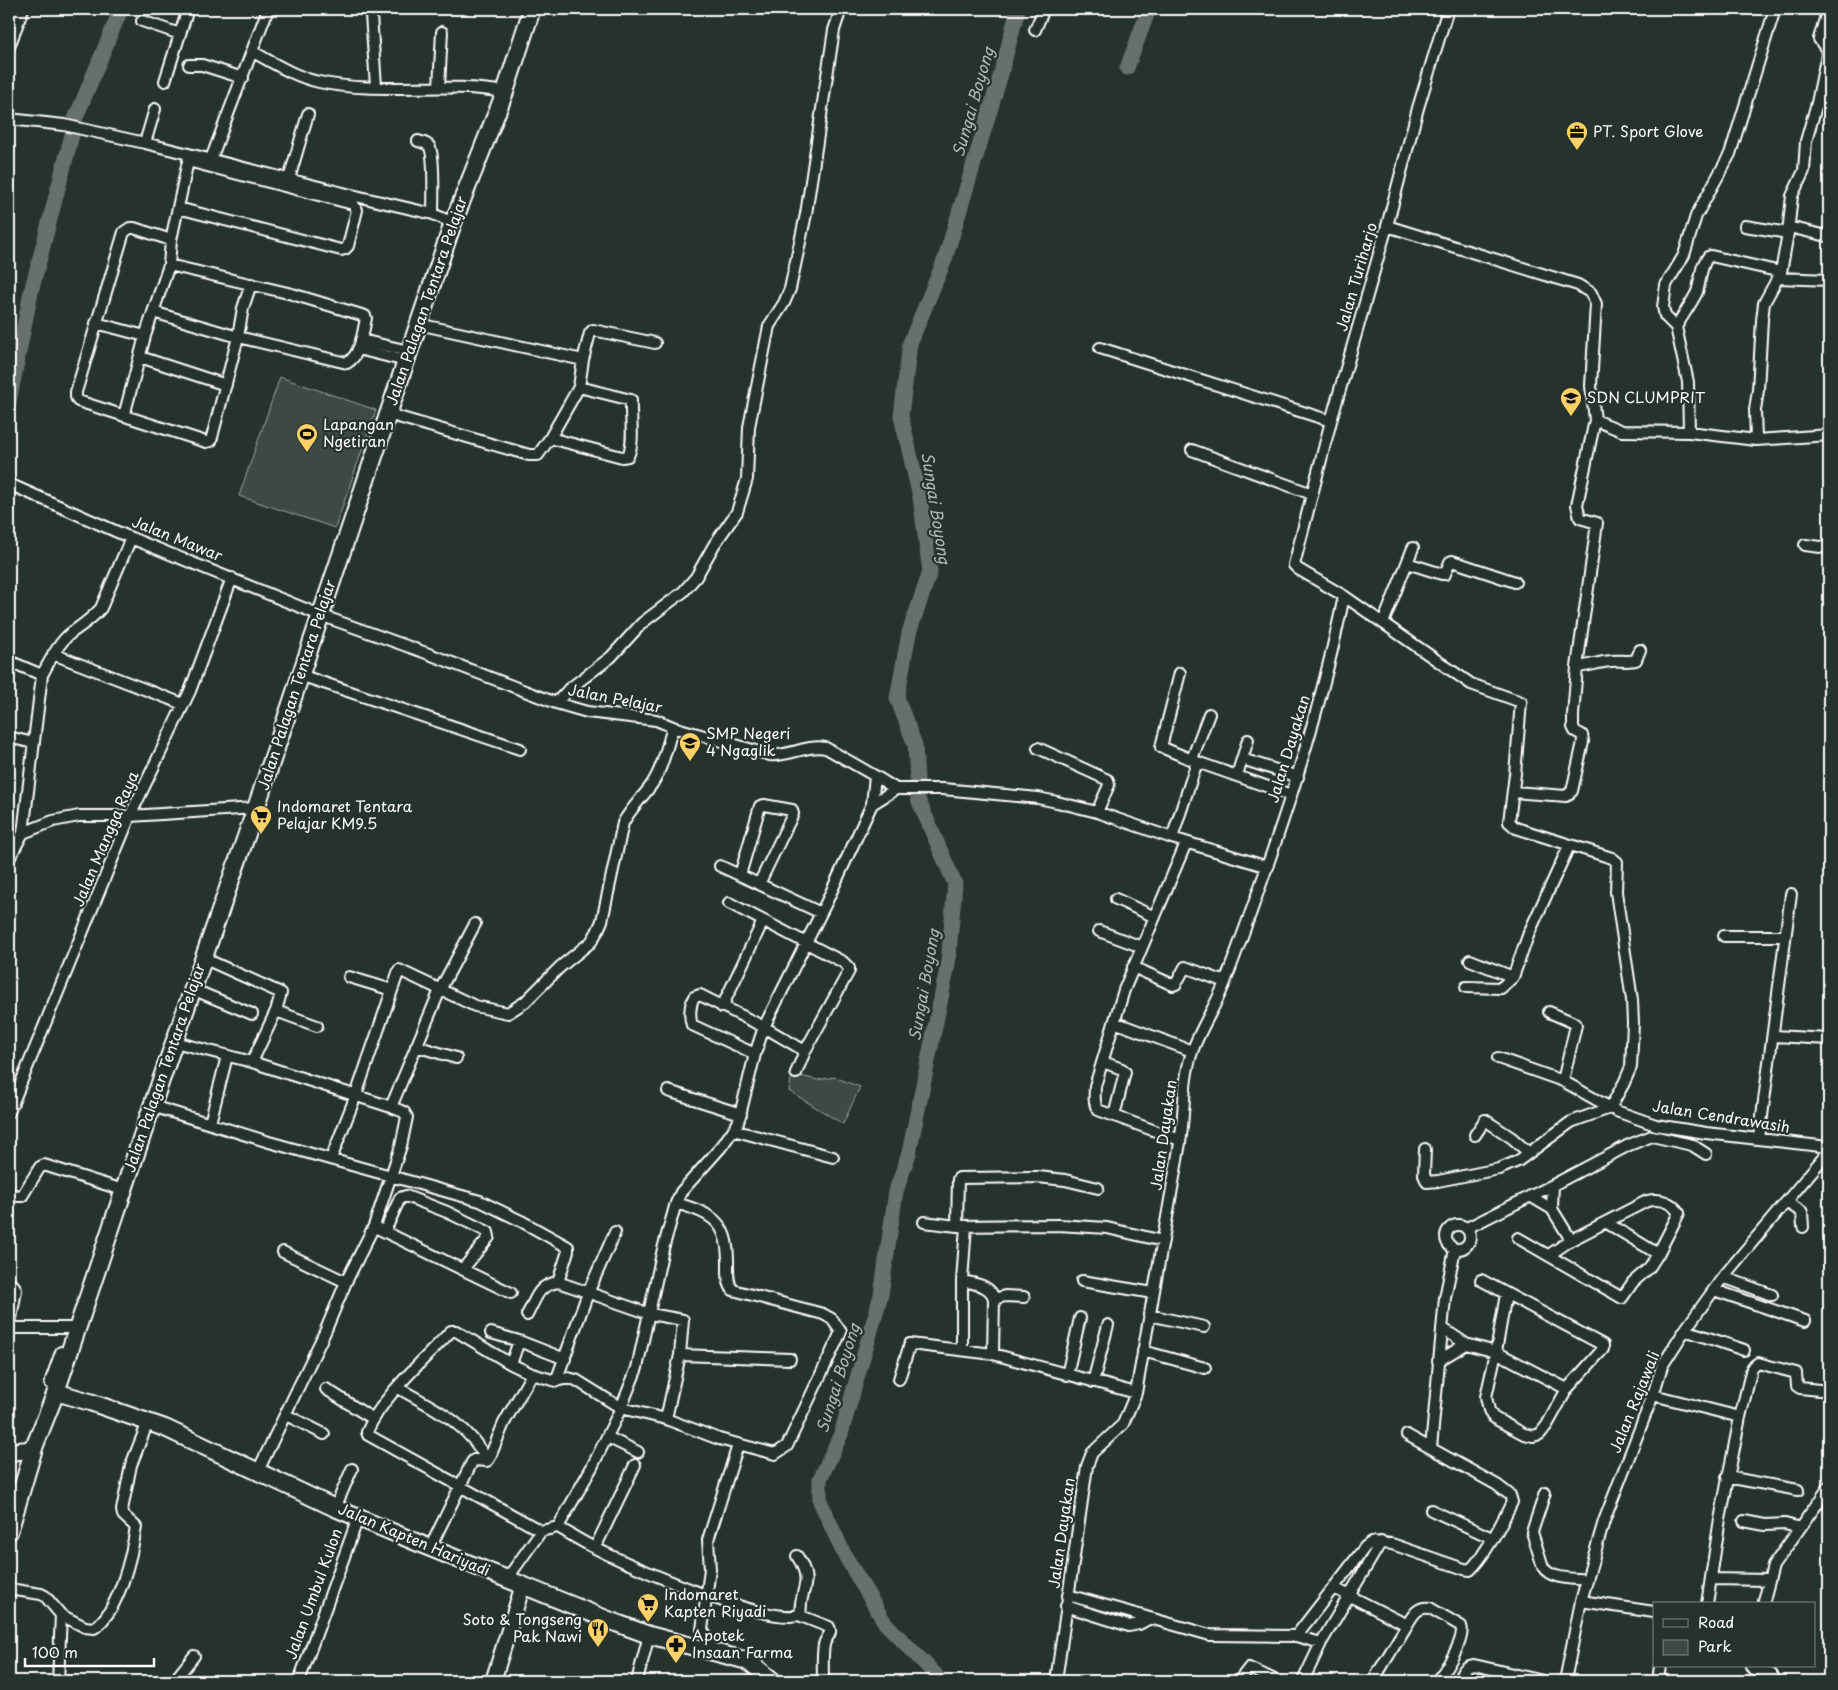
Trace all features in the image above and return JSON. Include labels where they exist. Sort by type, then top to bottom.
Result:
[{"type":"main road","name":"Jalan Palagan Tentara Pelajar","points":[[9,1532],[53,1388],[89,1292],[256,808],[407,356],[453,223],[505,92],[532,9]]},
{"type":"main road","name":"Jalan Kapten Hariyadi","points":[[53,1388],[148,1422],[358,1518],[649,1635],[744,1660],[773,1681]]},
{"type":"main road","points":[[9,1452],[28,1450],[35,1444]]},
{"type":"main road","points":[[493,1681],[515,1582]]},
{"type":"street","points":[[9,46],[23,9]]},
{"type":"street","points":[[165,81],[188,9]]},
{"type":"street","points":[[211,159],[268,9]]},
{"type":"street","points":[[556,703],[569,689],[616,652],[642,623],[683,592],[696,577],[714,545],[737,512],[747,479],[748,427],[769,326],[784,303],[790,289],[806,214],[834,30],[841,9]]},
{"type":"street","points":[[1035,30],[1044,9]]},
{"type":"street","name":"Jalan Turiharjo","points":[[1344,596],[1298,569],[1296,558],[1331,421],[1387,226],[1418,108],[1448,9]]},
{"type":"street","points":[[1689,432],[1688,382],[1676,327],[1665,316],[1666,285],[1684,254],[1696,216],[1730,154],[1745,99],[1775,9]]},
{"type":"street","points":[[1756,440],[1755,410],[1764,303],[1780,275],[1789,230],[1792,196],[1804,171],[1806,141],[1817,104],[1827,54],[1819,39],[1828,9]]},
{"type":"street","points":[[371,15],[376,86]]},
{"type":"street","points":[[142,22],[180,34]]},
{"type":"street","points":[[439,87],[442,32]]},
{"type":"street","points":[[253,52],[289,71],[317,81],[357,87],[439,87],[505,92]]},
{"type":"street","points":[[189,65],[202,65],[243,78]]},
{"type":"street","points":[[1817,104],[1829,105]]},
{"type":"street","points":[[145,143],[154,109]]},
{"type":"street","points":[[289,179],[308,114]]},
{"type":"street","points":[[9,119],[64,125],[289,179],[304,187],[356,206],[356,214],[348,246],[346,249],[341,250],[178,208]]},
{"type":"street","points":[[418,141],[428,145],[430,148],[433,172],[433,214]]},
{"type":"street","points":[[124,416],[145,336],[170,265],[171,240],[188,161],[433,214],[453,223]]},
{"type":"street","points":[[1387,226],[1586,289],[1591,293],[1596,304],[1590,386],[1595,420],[1577,505],[1580,518],[1597,523],[1577,667],[1573,727],[1575,731],[1582,735],[1583,742],[1572,791],[1566,796],[1513,792]]},
{"type":"street","points":[[1745,226],[1827,236]]},
{"type":"street","points":[[171,240],[134,228],[124,232],[76,397],[82,403],[209,442],[212,439],[238,337],[243,308],[251,284]]},
{"type":"street","points":[[1676,327],[1692,303],[1698,289],[1705,261],[1708,257],[1780,275],[1829,280]]},
{"type":"street","points":[[153,312],[238,337],[348,363],[352,360],[360,345],[365,316],[251,284],[170,265]]},
{"type":"street","points":[[96,323],[145,336]]},
{"type":"street","points":[[418,324],[583,360]]},
{"type":"street","points":[[388,414],[529,455],[538,455],[579,387],[583,360],[590,333],[593,330],[655,343]]},
{"type":"street","points":[[360,345],[407,356]]},
{"type":"street","points":[[1100,348],[1331,421]]},
{"type":"street","points":[[140,356],[226,385]]},
{"type":"street","points":[[550,438],[622,457],[628,456],[632,450],[631,400],[579,387]]},
{"type":"street","points":[[1595,420],[1622,431],[1689,432],[1756,440],[1829,435]]},
{"type":"street","points":[[1192,450],[1312,494]]},
{"type":"street","name":"Jalan Mawar","points":[[9,484],[131,538],[320,615]]},
{"type":"street","points":[[9,859],[23,833],[42,675],[53,654],[70,634],[94,617],[101,608],[131,538]]},
{"type":"street","points":[[1805,545],[1829,548]]},
{"type":"street","points":[[1383,623],[1413,548]]},
{"type":"street","points":[[1407,564],[1445,574],[1452,561],[1515,582]]},
{"type":"street","name":"Jalan Mangga Raya","points":[[9,1112],[12,1095],[130,816],[183,704],[232,578]]},
{"type":"street","points":[[1344,596],[1471,684],[1522,702],[1509,822],[1512,826],[1569,846],[1612,858],[1617,862],[1618,866],[1616,892],[1632,1000],[1633,1022],[1631,1067],[1610,1108],[1571,1122],[1518,1161],[1494,1171],[1430,1182],[1425,1181],[1425,1149]]},
{"type":"street","name":"Jalan Dayakan","points":[[1056,1681],[1089,1459],[1096,1448],[1123,1424],[1136,1393],[1180,1140],[1187,1074],[1192,1052],[1226,982],[1268,867],[1298,777],[1331,659],[1344,596]]},
{"type":"street","name":"Jalan Pelajar","points":[[320,615],[429,654],[556,703],[587,712],[656,720],[673,728],[770,755],[780,755],[817,746],[826,748],[900,789]]},
{"type":"street","points":[[1577,667],[1614,660],[1636,660],[1640,650]]},
{"type":"street","points":[[53,654],[183,704]]},
{"type":"street","points":[[9,661],[42,675]]},
{"type":"street","points":[[1180,673],[1162,747],[1194,761],[1291,795]]},
{"type":"street","points":[[300,675],[520,749]]},
{"type":"street","points":[[1172,838],[1209,714]]},
{"type":"street","points":[[331,1159],[356,1095],[399,970],[475,1006],[508,1013],[525,1002],[560,967],[591,942],[602,921],[623,823],[629,812],[652,784],[660,768],[673,728]]},
{"type":"street","points":[[9,737],[33,743]]},
{"type":"street","points":[[1237,775],[1248,740]]},
{"type":"street","points":[[1038,748],[1108,780],[1109,785],[1097,812]]},
{"type":"street","points":[[1242,759],[1298,777]]},
{"type":"street","points":[[558,1527],[621,1408],[636,1368],[650,1314],[663,1249],[676,1203],[681,1192],[722,1146],[741,1114],[755,1054],[764,1027],[806,944],[872,804],[875,776]]},
{"type":"street","points":[[872,804],[900,789],[943,788],[1038,798],[1097,812],[1172,838],[1268,867]]},
{"type":"street","points":[[740,875],[760,806],[792,810],[793,814],[759,884]]},
{"type":"street","points":[[23,833],[53,822],[79,816],[130,816],[256,808]]},
{"type":"street","points":[[1180,1140],[1098,1110],[1096,1106],[1096,1086],[1124,990],[1186,842]]},
{"type":"street","points":[[1466,987],[1501,988],[1513,977],[1529,933],[1569,846]]},
{"type":"street","points":[[720,866],[821,913]]},
{"type":"street","points":[[1759,1139],[1774,1036],[1791,894]]},
{"type":"street","points":[[1116,899],[1155,917]]},
{"type":"street","points":[[729,903],[843,962],[849,968],[805,1051],[796,1073]]},
{"type":"street","points":[[722,1007],[763,921]]},
{"type":"street","points":[[391,1107],[440,990],[475,924]]},
{"type":"street","points":[[1099,931],[1142,947]]},
{"type":"street","points":[[1724,936],[1785,936]]},
{"type":"street","points":[[203,958],[279,992],[281,996],[252,1062]]},
{"type":"street","points":[[1470,960],[1513,977]]},
{"type":"street","points":[[1133,967],[1173,985],[1176,984],[1186,967],[1226,982]]},
{"type":"street","points":[[349,977],[392,990]]},
{"type":"street","points":[[192,989],[252,1014]]},
{"type":"street","points":[[755,1054],[691,1023],[692,1002],[696,996],[700,995],[764,1027],[805,1051]]},
{"type":"street","points":[[276,1011],[317,1026]]},
{"type":"street","points":[[1549,1012],[1576,1025],[1563,1081]]},
{"type":"street","points":[[1114,1022],[1192,1052]]},
{"type":"street","points":[[1774,1036],[1829,1039]]},
{"type":"street","points":[[175,1042],[252,1062],[356,1095],[404,1112],[407,1117],[391,1177],[374,1226],[346,1282],[286,1415],[257,1472]]},
{"type":"street","points":[[416,1046],[456,1058]]},
{"type":"street","points":[[210,1123],[227,1056]]},
{"type":"street","name":"Jalan Cendrawasih","points":[[1498,1058],[1563,1081],[1610,1108],[1656,1125],[1829,1149]]},
{"type":"street","points":[[1103,1062],[1122,1069],[1124,1072],[1114,1116]]},
{"type":"street","points":[[668,1091],[741,1114]]},
{"type":"street","points":[[152,1106],[391,1177],[480,1201],[568,1247],[558,1282]]},
{"type":"street","points":[[1475,1135],[1485,1120],[1512,1138],[1529,1153]]},
{"type":"street","points":[[733,1130],[833,1157]]},
{"type":"street","points":[[1467,1228],[1629,1145],[1652,1136],[1692,1145],[1706,1154]]},
{"type":"street","name":"Jalan Rajawali","points":[[1565,1681],[1581,1601],[1604,1521],[1653,1395],[1662,1366],[1723,1277],[1829,1149]]},
{"type":"street","points":[[9,1193],[22,1196],[43,1165],[123,1190]]},
{"type":"street","points":[[962,1349],[962,1226],[958,1179],[1038,1178],[1065,1180],[1098,1188]]},
{"type":"street","points":[[1552,1209],[1553,1185]]},
{"type":"street","points":[[385,1231],[400,1198],[406,1196],[447,1212],[488,1232],[489,1236],[463,1270]]},
{"type":"street","points":[[1530,1196],[1552,1209],[1571,1240]]},
{"type":"street","points":[[1518,1238],[1622,1298],[1633,1282],[1649,1268],[1679,1213],[1672,1204],[1657,1200],[1647,1201],[1571,1240],[1549,1255]]},
{"type":"street","points":[[676,1203],[698,1209],[712,1217],[719,1225],[726,1236],[729,1252],[728,1276],[730,1287],[733,1290],[823,1314],[832,1319],[841,1332],[786,1446],[775,1454],[738,1445],[666,1419],[621,1408],[576,1380],[568,1378],[556,1381],[532,1374],[453,1331],[398,1388],[372,1419],[367,1432],[368,1436],[541,1531],[558,1527],[594,1548],[706,1596],[781,1617],[801,1614]]},
{"type":"street","points":[[1784,1203],[1802,1212],[1803,1227]]},
{"type":"street","points":[[924,1222],[962,1226],[1058,1225],[1107,1228],[1163,1241]]},
{"type":"street","points":[[1607,1223],[1658,1254]]},
{"type":"street","points":[[1460,1224],[1467,1228],[1470,1240],[1466,1246],[1454,1249],[1448,1243],[1446,1236],[1448,1230],[1454,1225],[1460,1224]]},
{"type":"street","points":[[374,1226],[511,1292]]},
{"type":"street","points":[[556,1381],[588,1292],[615,1232]]},
{"type":"street","points":[[1431,1448],[1445,1298],[1454,1249]]},
{"type":"street","points":[[283,1252],[346,1282]]},
{"type":"street","points":[[1723,1277],[1772,1295]]},
{"type":"street","points":[[1481,1280],[1603,1345],[1604,1349],[1567,1389],[1547,1425],[1540,1434],[1534,1436],[1524,1434],[1492,1416],[1488,1410],[1486,1397],[1506,1294]]},
{"type":"street","points":[[962,1281],[987,1288],[994,1299],[993,1354]]},
{"type":"street","points":[[1082,1281],[1153,1293]]},
{"type":"street","points":[[527,1315],[542,1287],[558,1282],[650,1314],[683,1320],[680,1355],[666,1419]]},
{"type":"street","points":[[9,1284],[14,1286],[16,1290],[9,1329],[70,1328]]},
{"type":"street","points":[[1714,1290],[1805,1321]]},
{"type":"street","points":[[53,1388],[81,1297],[89,1292]]},
{"type":"street","points":[[994,1299],[1005,1296],[1024,1297]]},
{"type":"street","points":[[1150,1315],[1204,1327]]},
{"type":"street","points":[[1067,1375],[1080,1318]]},
{"type":"street","points":[[1093,1382],[1108,1325]]},
{"type":"street","points":[[1442,1328],[1466,1344],[1496,1352],[1567,1389]]},
{"type":"street","points":[[1685,1330],[1744,1350]]},
{"type":"street","points":[[491,1333],[519,1341],[565,1359]]},
{"type":"street","points":[[511,1364],[519,1341]]},
{"type":"street","points":[[899,1379],[910,1344],[993,1354],[1136,1393]]},
{"type":"street","points":[[1438,1360],[1466,1344]]},
{"type":"street","points":[[1143,1351],[1205,1368]]},
{"type":"street","points":[[680,1355],[790,1359]]},
{"type":"street","points":[[1707,1602],[1727,1477],[1752,1368],[1758,1363],[1796,1373],[1797,1386],[1800,1388],[1829,1391]]},
{"type":"street","points":[[487,1461],[504,1423],[532,1374]]},
{"type":"street","points":[[398,1388],[454,1420],[480,1447],[487,1461]]},
{"type":"street","points":[[326,1389],[372,1419]]},
{"type":"street","points":[[1653,1395],[1740,1417]]},
{"type":"street","points":[[286,1415],[324,1434]]},
{"type":"street","points":[[9,1589],[45,1596],[61,1615],[85,1627],[94,1628],[102,1621],[117,1595],[132,1548],[136,1527],[123,1515],[122,1510],[131,1465],[148,1422]]},
{"type":"street","points":[[1296,1636],[1365,1548],[1372,1542],[1392,1544],[1470,1570],[1476,1564],[1512,1502],[1510,1495],[1497,1485],[1407,1435]]},
{"type":"street","points":[[606,1436],[638,1452]]},
{"type":"street","points":[[711,1652],[710,1641],[702,1630],[710,1569],[708,1540],[738,1445]]},
{"type":"street","points":[[430,1548],[474,1460],[487,1461]]},
{"type":"street","points":[[594,1548],[635,1465]]},
{"type":"street","points":[[335,1508],[352,1469]]},
{"type":"street","points":[[1727,1477],[1798,1490]]},
{"type":"street","points":[[1763,1602],[1773,1566],[1829,1487]]},
{"type":"street","points":[[1545,1493],[1532,1532],[1543,1567],[1552,1575],[1587,1580]]},
{"type":"street","points":[[1431,1510],[1492,1538]]},
{"type":"street","name":"Jalan Umbul Kulon","points":[[299,1681],[358,1518]]},
{"type":"street","points":[[1744,1521],[1765,1525],[1785,1524],[1800,1528]]},
{"type":"street","points":[[515,1582],[541,1531]]},
{"type":"street","points":[[1303,1681],[1321,1643],[1381,1542]]},
{"type":"street","points":[[798,1556],[806,1575],[801,1614],[804,1618],[830,1629],[830,1635],[824,1643],[823,1681]]},
{"type":"street","points":[[1711,1579],[1768,1580]]},
{"type":"street","points":[[1334,1588],[1407,1625]]},
{"type":"street","points":[[1068,1595],[1210,1635],[1296,1636],[1321,1643]]},
{"type":"street","points":[[1581,1601],[1653,1612]]},
{"type":"street","points":[[1066,1606],[1129,1626],[1139,1624],[1150,1618]]},
{"type":"street","points":[[1373,1681],[1407,1625],[1416,1612],[1424,1607],[1430,1608],[1461,1626],[1463,1630],[1460,1641],[1436,1681]]},
{"type":"street","points":[[58,1681],[61,1615]]},
{"type":"street","points":[[638,1681],[649,1635]]},
{"type":"street","points":[[174,1681],[194,1656]]},
{"type":"street","points":[[1459,1681],[1462,1672],[1474,1665],[1543,1681]]},
{"type":"street","points":[[1239,1681],[1249,1668],[1276,1681]]},
{"type":"street","points":[[1658,1681],[1660,1668]]},
{"type":"street","points":[[1753,1668],[1772,1674],[1772,1681]]},
{"type":"green space","name":"Lapangan Ngetiran","points":[[280,377],[376,410],[335,528],[239,496]]},
{"type":"green space","points":[[792,1074],[818,1080],[834,1077],[860,1087],[843,1124],[789,1091]]},
{"type":"waterway","points":[[74,122],[121,9]]},
{"type":"waterway","name":"Sungai Boyong","points":[[939,1681],[936,1675],[885,1623],[844,1554],[820,1501],[820,1479],[841,1434],[881,1295],[896,1191],[909,1153],[948,964],[955,884],[918,799],[915,745],[897,698],[909,633],[930,572],[920,497],[901,416],[910,343],[945,259],[1001,74],[1018,9]]},
{"type":"waterway","points":[[1127,68],[1149,9]]},
{"type":"waterway","points":[[9,402],[31,292],[73,131]]},
{"type":"place","name":"PT. Sport Glove","points":[[1577,151]]},
{"type":"place","name":"SDN CLUMPRIT","points":[[1571,417]]},
{"type":"place","name":"Lapangan Ngetiran","points":[[307,453]]},
{"type":"place","name":"SMP Negeri 4 Ngaglik","points":[[690,762]]},
{"type":"place","name":"Indomaret Tentara Pelajar KM9.5","points":[[261,835]]},
{"type":"place","name":"Indomaret Kapten Riyadi","points":[[648,1623]]},
{"type":"place","name":"Soto & Tongseng Pak Nawi","points":[[598,1648]]},
{"type":"place","name":"Apotek Insaan Farma","points":[[676,1664]]}]
